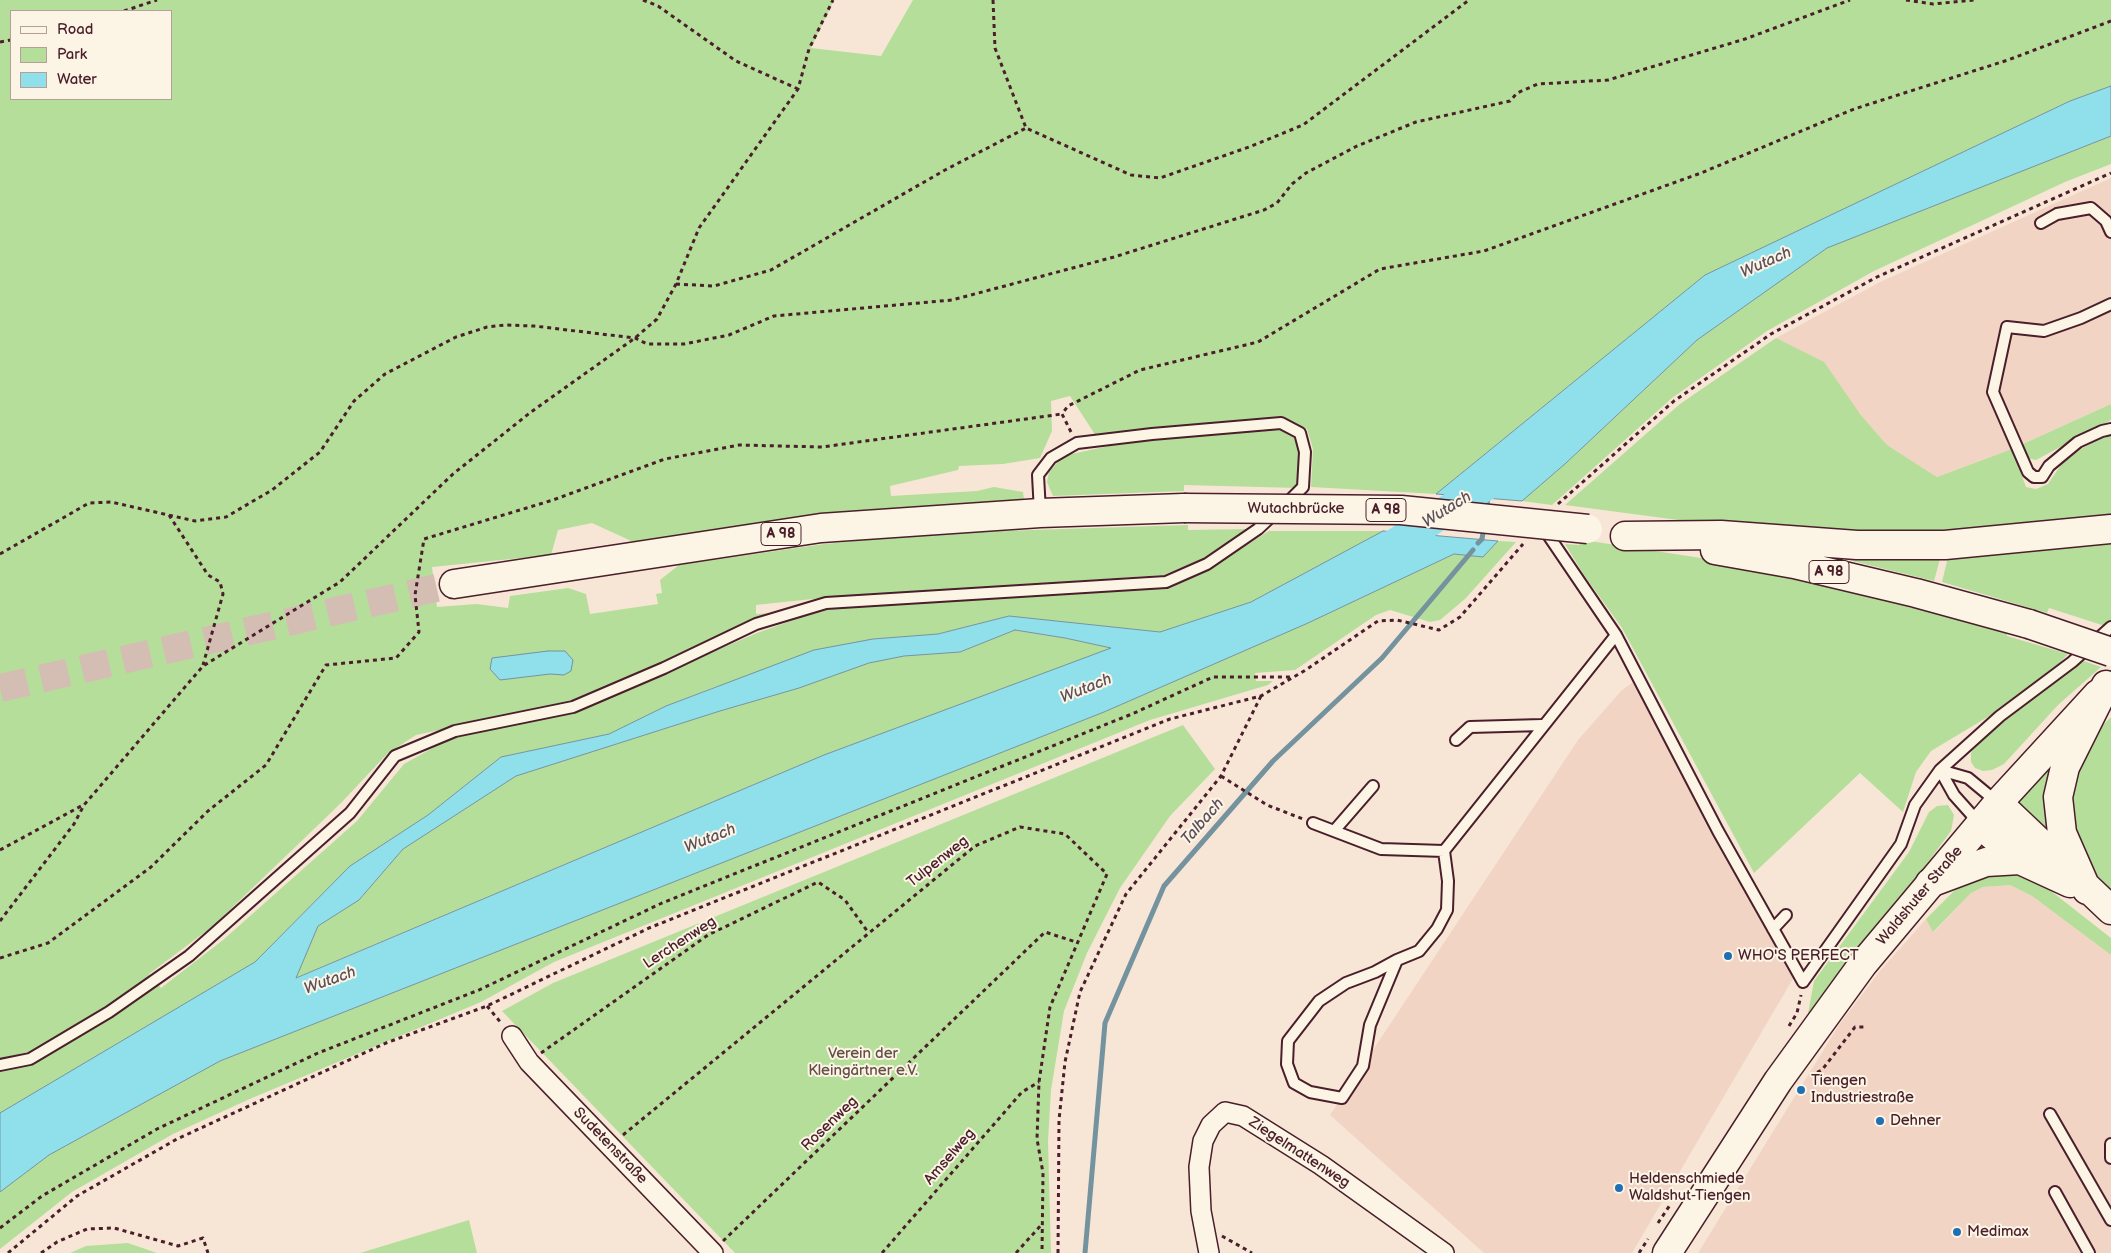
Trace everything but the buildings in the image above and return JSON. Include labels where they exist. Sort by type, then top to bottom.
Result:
[{"type":"main road","name":"Wutachbrücke","points":[[1040,513],[1184,508],[1401,510],[1588,529],[1625,536]]},
{"type":"main road","name":"A 98","points":[[454,584],[821,528],[1040,513]]},
{"type":"main road","points":[[1625,536],[1721,535],[1857,545],[1946,545],[2111,529]]},
{"type":"main road","name":"A 98","points":[[1625,536],[1794,564],[1916,593],[2029,624],[2111,652]]},
{"type":"main road","points":[[2087,890],[2062,833],[2058,797],[2065,767],[2108,683]]},
{"type":"main road","name":"Waldshuter Straße","points":[[1667,1253],[1812,1033],[1863,964],[1998,803],[2108,683]]},
{"type":"main road","points":[[1998,803],[2087,890],[2111,910]]},
{"type":"main road","points":[[1980,824],[2020,860],[2087,890]]},
{"type":"main road","points":[[1930,883],[1986,862],[2020,860]]},
{"type":"street","name":"Sudetenstraße","points":[[512,1036],[529,1062],[713,1252]]},
{"type":"street","name":"Ziegelmattenweg","points":[[1208,1245],[1201,1211],[1199,1167],[1203,1141],[1211,1125],[1224,1112],[1243,1116],[1321,1165],[1444,1253]]},
{"type":"lane","points":[[2041,223],[2057,214],[2091,208],[2106,221],[2111,232]]},
{"type":"lane","points":[[2111,304],[2081,318],[2044,331],[2007,327],[1992,392],[2028,472],[2034,477],[2042,477],[2049,466],[2078,442],[2111,429]]},
{"type":"lane","points":[[0,1065],[30,1058],[109,1012],[189,956],[350,812],[395,756],[455,731],[573,707],[664,668],[756,624],[826,603],[1166,582],[1206,564],[1258,530],[1304,487],[1305,452],[1300,433],[1281,423],[1152,434],[1077,444],[1051,458],[1038,475],[1040,513]]},
{"type":"lane","points":[[1540,524],[1616,635],[1718,830],[1803,982],[1878,871],[1901,844],[1915,805],[1940,770],[2000,716],[2072,662],[2111,627]]},
{"type":"lane","points":[[1397,960],[1370,1025],[1363,1066],[1342,1098],[1310,1092],[1294,1083],[1287,1064],[1288,1041],[1318,1001],[1346,983],[1375,972],[1397,960],[1419,952],[1437,929],[1447,910],[1448,881],[1444,851],[1542,725],[1616,635]]},
{"type":"lane","points":[[1456,740],[1470,727],[1542,725]]},
{"type":"lane","points":[[1940,770],[1968,778],[1998,803]]},
{"type":"lane","points":[[1940,770],[1954,796],[1980,824]]},
{"type":"lane","points":[[1334,831],[1373,786]]},
{"type":"lane","points":[[1313,823],[1381,849],[1444,851]]},
{"type":"lane","points":[[1773,929],[1786,915]]},
{"type":"lane","points":[[2050,1114],[2111,1220]]},
{"type":"lane","points":[[2111,1144],[2111,1158]]},
{"type":"lane","points":[[2055,1192],[2089,1253]]},
{"type":"path","points":[[127,10],[157,0]]},
{"type":"path","points":[[643,0],[665,11],[736,61],[798,89]]},
{"type":"path","points":[[0,920],[74,824],[84,805],[203,666],[340,582],[453,474],[532,412],[635,338],[657,319],[676,284],[699,228],[798,89],[810,49],[833,0]]},
{"type":"path","points":[[993,0],[995,48],[1026,128],[1131,175],[1160,178],[1249,147],[1303,124],[1469,0]]},
{"type":"path","points":[[0,554],[89,503],[111,502],[196,521],[226,517],[272,490],[320,452],[354,401],[385,374],[456,337],[487,327],[505,325],[635,338],[647,344],[684,344],[729,335],[774,316],[952,300],[1077,268],[1264,210],[1277,202],[1292,184],[1306,173],[1357,146],[1416,122],[1510,101],[1516,93],[1538,84],[1608,80],[1745,39],[1850,0]]},
{"type":"path","points":[[1906,0],[1933,4],[1974,0]]},
{"type":"path","points":[[0,958],[48,943],[151,867],[208,811],[266,765],[326,665],[396,658],[420,632],[415,595],[424,539],[553,500],[665,459],[739,445],[822,447],[1062,414],[1068,406],[1140,370],[1258,342],[1380,269],[1484,251],[1701,173],[1854,110],[2008,60],[2111,22]]},
{"type":"path","points":[[676,284],[714,286],[771,270],[944,170],[1026,128]]},
{"type":"path","points":[[1569,492],[1674,401],[1771,334],[1877,277],[2111,173]]},
{"type":"path","points":[[1062,414],[1077,444]]},
{"type":"path","points":[[169,515],[208,575],[220,582],[223,594],[203,666]]},
{"type":"path","points":[[8,1253],[77,1196],[177,1139],[386,1043],[487,1006],[649,928],[1091,750],[1170,719],[1261,696],[1294,677],[1378,621],[1397,620],[1439,630],[1460,617],[1505,566]]},
{"type":"path","points":[[0,1228],[42,1196],[158,1129],[318,1053],[479,990],[662,902],[1132,714],[1214,677],[1294,677]]},
{"type":"path","points":[[1058,1253],[1058,1120],[1065,1062],[1080,992],[1126,894],[1220,776],[1261,696]]},
{"type":"path","points":[[1220,776],[1230,784],[1267,805],[1313,823]]},
{"type":"path","points":[[0,850],[84,805]]},
{"type":"path","name":"Tulpenweg","points":[[610,1146],[868,932],[975,846],[1020,827],[1065,834],[1107,874],[1050,1007],[1039,1082],[1037,1139],[1043,1173],[1042,1253]]},
{"type":"path","name":"Lerchenweg","points":[[529,1062],[708,935],[818,882],[846,900],[868,932]]},
{"type":"path","name":"Rosenweg","points":[[713,1252],[1045,932],[1079,943]]},
{"type":"path","points":[[487,1006],[512,1036]]},
{"type":"path","points":[[1806,1077],[1822,1070],[1855,1027],[1867,1027]]},
{"type":"path","name":"Amselweg","points":[[882,1253],[1022,1092],[1039,1082]]},
{"type":"path","points":[[1016,1253],[1043,1224]]},
{"type":"path","points":[[41,1253],[57,1242],[87,1229],[114,1228],[178,1246],[203,1238],[208,1253]]},
{"type":"path","points":[[1208,1245],[1225,1236],[1252,1253]]},
{"type":"shaded area","points":[[2111,178],[2111,404],[2012,449],[1937,477],[1887,445],[1860,414],[1776,338],[1880,282]]},
{"type":"shaded area","points":[[1633,682],[1794,977],[1632,1253],[1484,1253],[1330,1115],[1578,740],[1621,691]]},
{"type":"shaded area","points":[[2010,885],[2032,896],[2111,955],[2111,1253],[1698,1253],[1839,1025],[1880,971],[1926,919],[1934,932],[1971,893],[1983,887]]},
{"type":"green space","points":[[0,0],[834,0],[811,48],[881,56],[913,0],[2111,0],[2111,86],[2070,101],[1705,275],[1436,494],[1311,487],[1313,449],[1307,429],[1282,416],[1096,436],[1070,396],[1051,401],[1052,431],[1040,458],[1003,464],[959,466],[958,470],[890,486],[891,496],[977,491],[994,487],[1023,492],[1024,500],[820,517],[640,545],[592,523],[558,530],[551,555],[432,567],[437,607],[477,604],[508,608],[510,596],[568,588],[586,594],[590,614],[658,604],[656,594],[662,593],[660,580],[679,565],[824,544],[938,533],[1188,525],[1188,530],[1248,529],[1202,559],[1163,575],[822,598],[756,605],[756,614],[776,613],[570,703],[416,735],[387,754],[341,803],[213,926],[149,974],[161,988],[223,940],[357,821],[404,764],[454,736],[577,710],[757,633],[827,608],[1170,588],[1209,569],[1269,531],[1383,531],[1251,602],[1160,632],[1009,616],[938,634],[873,639],[715,687],[666,706],[609,734],[501,757],[428,815],[350,866],[255,962],[0,1113]]},
{"type":"green space","points":[[2111,136],[2111,164],[2065,182],[1874,271],[1767,331],[1672,398],[1552,505],[1522,501],[1566,463],[1697,340],[1827,248]]},
{"type":"green space","points":[[1776,338],[1824,362],[1860,414],[1887,445],[1937,477],[2012,449],[2026,487],[2036,489],[2048,484],[2061,465],[2081,449],[2106,436],[2111,437],[2111,518],[1939,535],[1716,525],[1565,505],[1680,404]]},
{"type":"green space","points":[[2111,404],[2111,420],[2036,460],[2027,458],[2023,444]]},
{"type":"green space","points":[[1280,430],[1295,439],[1300,451],[1301,469],[1298,488],[1184,485],[1184,491],[1053,496],[1047,482],[1049,472],[1063,456],[1113,445],[1233,432]]},
{"type":"green space","points":[[1583,540],[1747,565],[2007,629],[2007,636],[2068,654],[2051,672],[2006,706],[1931,751],[1916,772],[1903,812],[1860,773],[1754,873],[1622,628],[1584,575],[1565,544],[1579,545]]},
{"type":"green space","points":[[2111,540],[2111,621],[2105,626],[2049,608],[2047,613],[1942,582],[1948,557]]},
{"type":"green space","points":[[1498,541],[1516,542],[1465,599],[1440,620],[1430,622],[1390,610],[1376,615],[1295,670],[1255,673],[1256,681],[1273,681],[1268,685],[1150,720],[554,962],[481,1002],[252,1098],[173,1134],[72,1192],[0,1249],[0,1192],[49,1155],[220,1061],[1104,712],[1308,623],[1454,554],[1483,557]]},
{"type":"green space","points":[[1941,555],[1934,581],[1840,558],[1841,556]]},
{"type":"green space","points":[[1015,630],[1112,648],[824,755],[295,978],[318,926],[359,900],[403,849],[516,776],[799,688],[869,663],[904,656],[960,652]]},
{"type":"green space","points":[[2081,660],[2101,667],[2058,705],[2004,764],[1992,770],[1983,771],[1975,768],[1971,762],[1971,753],[1977,743]]},
{"type":"green space","points":[[2111,717],[2111,891],[2094,876],[2069,831],[2072,768],[2092,736]]},
{"type":"green space","name":"Verein der Kleingärtner e.V.","points":[[1183,725],[1215,769],[1170,816],[1120,888],[1087,953],[1064,1011],[1051,1090],[1048,1141],[1051,1253],[735,1253],[502,1011],[553,983]]},
{"type":"green space","points":[[2068,745],[2065,860],[2013,809]]},
{"type":"green space","points":[[1948,805],[1954,815],[1951,831],[1836,987],[1807,1019],[1814,981],[1909,852],[1929,812],[1937,806]]},
{"type":"green space","points":[[2017,873],[2042,884],[2111,938],[2111,955],[2032,896],[2010,885],[1983,887],[1971,893],[1933,932],[1926,919],[1954,891],[1976,876]]},
{"type":"green space","points":[[469,1220],[477,1253],[360,1253]]},
{"type":"green space","points":[[128,1243],[157,1253],[70,1253],[86,1246]]},
{"type":"water","points":[[2111,86],[2111,136],[1827,248],[1697,340],[1566,463],[1522,501],[1436,494],[1705,275],[2070,101]]},
{"type":"water","points":[[1383,531],[1498,541],[1483,557],[1454,554],[1308,623],[1104,712],[220,1061],[49,1155],[0,1192],[0,1113],[255,962],[350,866],[428,815],[501,757],[609,734],[666,706],[814,650],[873,639],[938,634],[1009,616],[1160,632],[1251,602]],"holes":[[[1015,630],[1111,648],[824,755],[296,978],[318,926],[359,900],[403,849],[516,776],[799,688],[869,663],[904,656],[960,652]]]},
{"type":"water","points":[[548,651],[565,651],[573,660],[571,671],[564,675],[550,674],[500,680],[490,669],[492,658]]},
{"type":"waterway","name":"Wutach","points":[[1377,555],[1490,483],[1502,473]]},
{"type":"waterway","name":"Talbach","points":[[1486,510],[1489,491]]},
{"type":"waterway","name":"Talbach","points":[[1478,543],[1482,539],[1484,526]]},
{"type":"waterway","name":"Talbach","points":[[1085,1253],[1105,1023],[1164,886],[1273,761],[1382,658],[1473,550]]},
{"type":"tunnel","points":[[0,688],[454,584]]},
{"type":"place","name":"WHO'S PERFECT","points":[[1728,956]]},
{"type":"place","name":"Tiengen Industriestraße","points":[[1801,1090]]},
{"type":"place","name":"Dehner","points":[[1880,1121]]},
{"type":"place","name":"Heldenschmiede Waldshut-Tiengen","points":[[1619,1188]]},
{"type":"place","name":"Medimax","points":[[1957,1232]]}]
